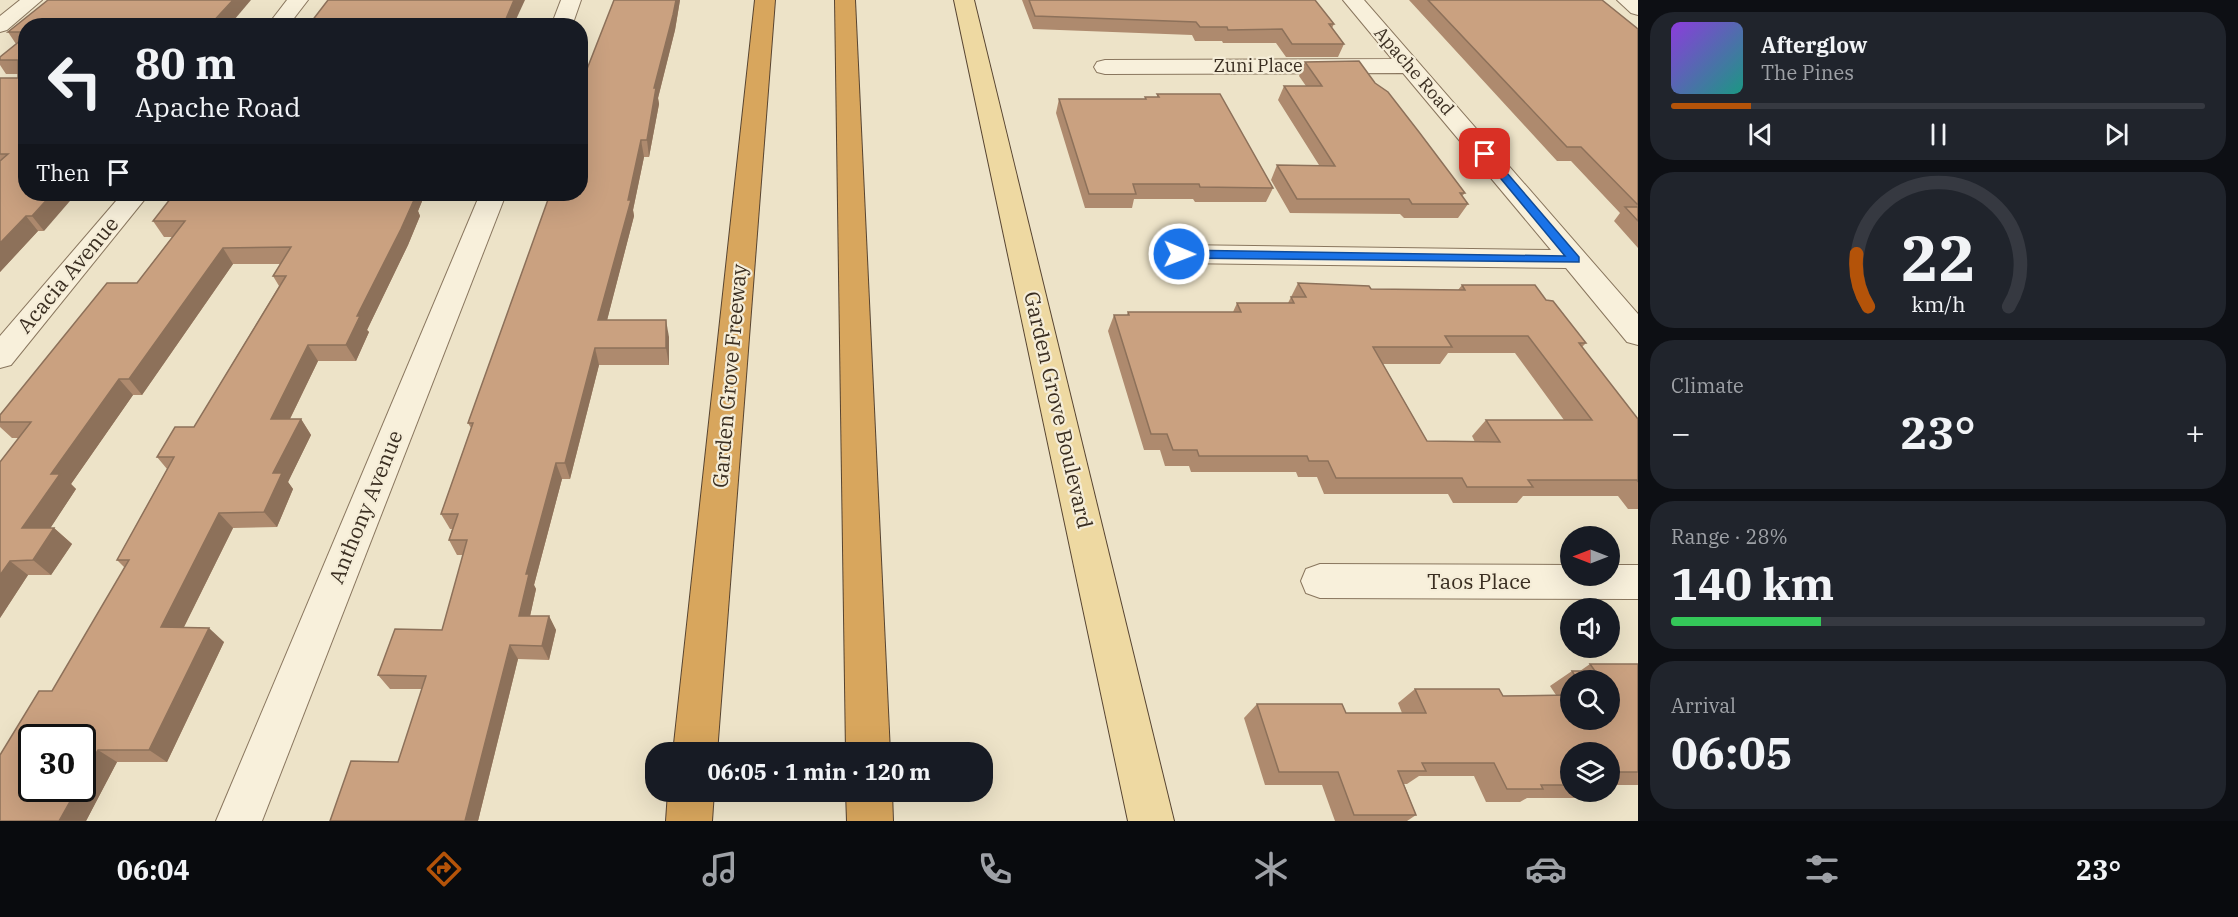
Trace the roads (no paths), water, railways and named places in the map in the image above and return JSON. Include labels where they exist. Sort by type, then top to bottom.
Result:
[{"type":"highway","name":"Garden Grove Freeway","points":[[696,742],[765,0]]},
{"type":"highway","points":[[845,0],[868,742]]},
{"type":"highway","points":[[688,821],[690,802]]},
{"type":"highway","points":[[869,802],[870,821]]},
{"type":"main road","name":"Garden Grove Boulevard","points":[[964,0],[1151,821]]},
{"type":"street","points":[[0,26],[32,0]]},
{"type":"street","points":[[283,18],[298,0]]},
{"type":"street","points":[[564,18],[571,0]]},
{"type":"street","name":"Apache Road","points":[[1353,0],[1638,334]]},
{"type":"street","points":[[1627,0],[1638,9]]},
{"type":"street","name":"Zuni Place","points":[[1105,67],[1411,66]]},
{"type":"street","name":"Acacia Avenue","points":[[0,357],[130,201]]},
{"type":"street","name":"Anthony Avenue","points":[[239,821],[490,201]]},
{"type":"street","points":[[1179,254],[1575,260]]},
{"type":"street","name":"Taos Place","points":[[1320,581],[1638,582]]}]
